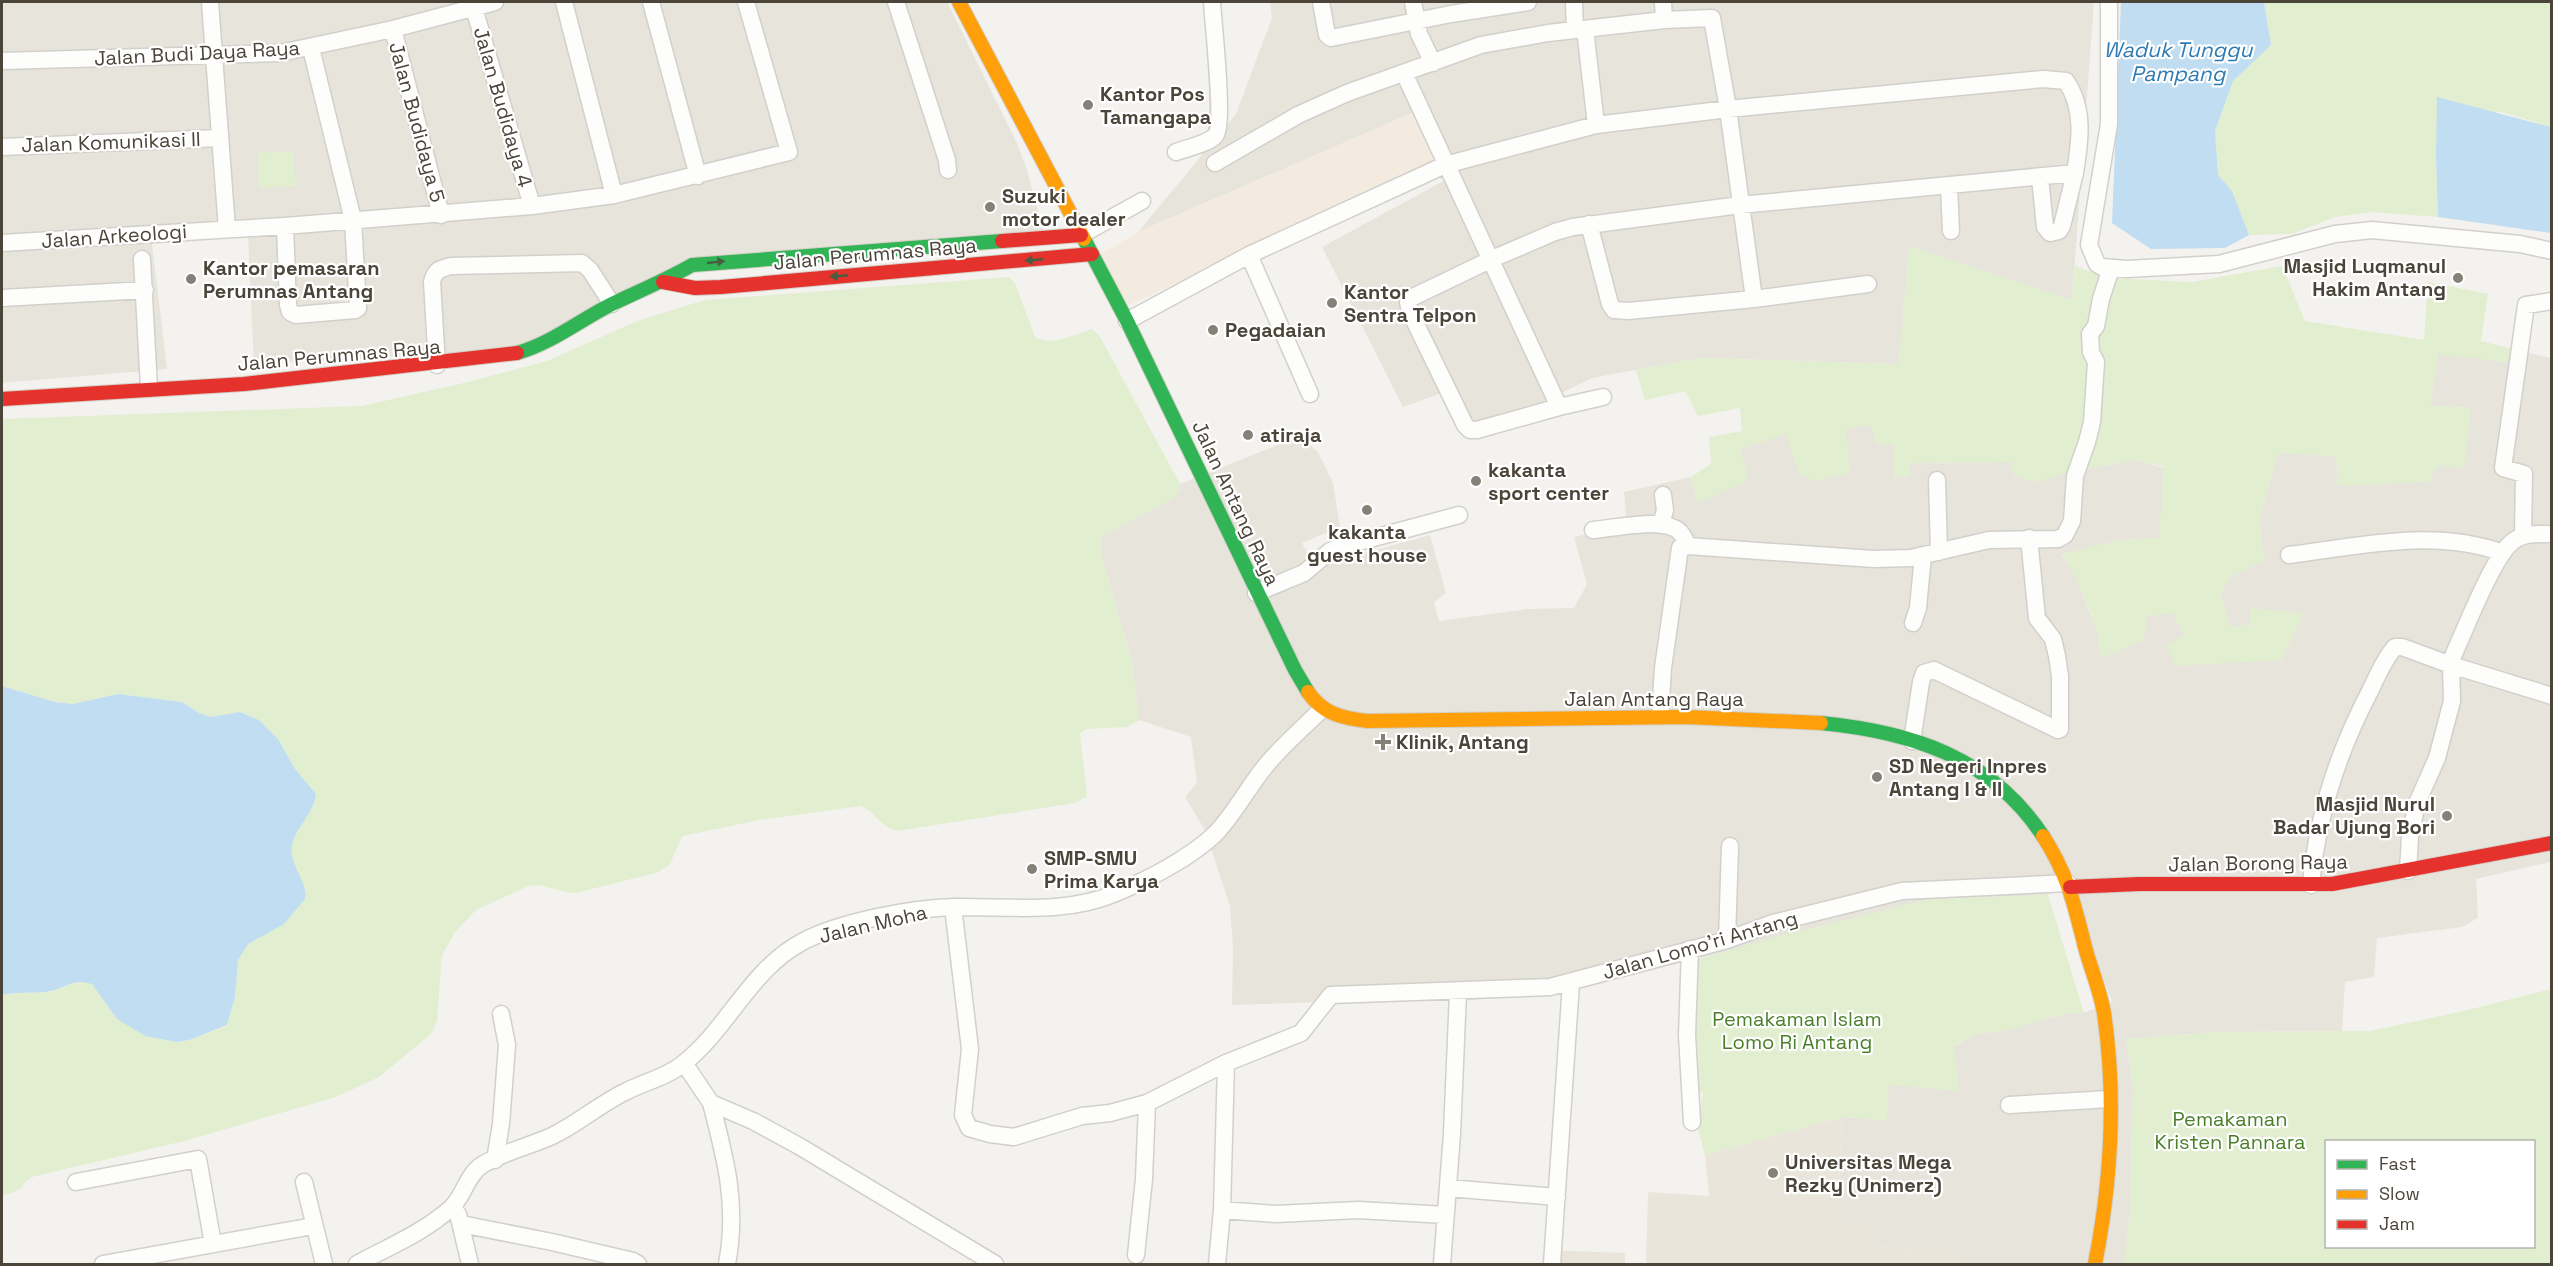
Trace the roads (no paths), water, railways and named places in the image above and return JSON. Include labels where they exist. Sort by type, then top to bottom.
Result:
[{"type":"main road","name":"Jalan Antang Raya","points":[[958,2],[1127,321],[1256,593],[1308,693],[1322,710],[1336,717],[1367,722],[1660,716],[1767,719],[1849,726],[1891,733],[1912,741],[1977,770],[2005,789],[2022,808],[2054,854],[2069,885],[2105,1020],[2109,1099],[2105,1190],[2095,1264]]},
{"type":"main road","name":"Jalan Perumnas Raya","points":[[2,399],[149,388],[244,384],[509,357],[538,347],[612,304],[663,282],[692,265],[1081,235]]},
{"type":"main road","name":"Jalan Perumnas Raya","points":[[663,282],[695,288],[721,287],[1092,254]]},
{"type":"main road","name":"Jalan Borong Raya","points":[[2069,885],[2311,885],[2352,881],[2552,843]]},
{"type":"street","points":[[210,2],[227,229]]},
{"type":"street","name":"Jalan Budi Daya Raya","points":[[2,61],[280,53],[393,29],[493,2]]},
{"type":"street","points":[[564,2],[614,195]]},
{"type":"street","points":[[651,2],[698,176]]},
{"type":"street","name":"Jalan Arkeologi","points":[[2,243],[285,226],[532,207],[614,195],[789,152],[746,2]]},
{"type":"street","points":[[896,2],[947,160],[948,170]]},
{"type":"street","points":[[1176,152],[1212,138],[1218,131],[1218,83],[1212,2]]},
{"type":"street","points":[[1321,2],[1327,35],[1331,38],[1418,28],[1517,2]]},
{"type":"street","points":[[1413,2],[1418,28],[1430,58]]},
{"type":"street","points":[[2109,2],[2109,124],[2089,245],[2097,264],[2111,268],[2219,264],[2335,234],[2372,230],[2520,244],[2552,250]]},
{"type":"street","name":"Jalan Budidaya 4","points":[[474,8],[532,207]]},
{"type":"street","points":[[1215,163],[1299,115],[1347,93],[1404,73],[1430,58],[1576,19],[1712,9],[1754,299]]},
{"type":"street","points":[[1576,19],[1596,125]]},
{"type":"street","name":"Jalan Budidaya 5","points":[[393,29],[441,214]]},
{"type":"street","points":[[285,226],[290,312],[296,315],[355,310],[359,302],[353,220],[311,48]]},
{"type":"street","points":[[1404,73],[1559,407]]},
{"type":"street","points":[[1127,321],[1249,255],[1445,165],[1596,125],[1728,109],[2043,79],[2066,81],[2077,103],[2080,124],[2075,173],[2059,231],[2050,233],[2045,227],[2040,178]]},
{"type":"street","name":"Jalan Komunikasi II","points":[[2,147],[220,138]]},
{"type":"street","points":[[1603,397],[1470,430],[1465,425],[1410,312],[1408,302],[1413,295],[1554,232],[1589,225],[1740,205],[2075,173]]},
{"type":"street","points":[[1949,186],[1951,231]]},
{"type":"street","points":[[1081,235],[1142,201]]},
{"type":"street","points":[[1589,225],[1610,304],[1614,310],[1628,311],[1754,299],[1868,284]]},
{"type":"street","points":[[1249,255],[1310,394]]},
{"type":"street","points":[[142,259],[149,388]]},
{"type":"street","points":[[437,365],[432,282],[439,269],[451,266],[582,263],[590,270],[612,304]]},
{"type":"street","points":[[1660,716],[1663,668],[1680,548],[1688,546],[1865,559],[1931,554],[1989,540],[2058,539],[2065,535],[2072,521],[2074,476],[2088,442],[2095,404],[2096,362],[2091,352],[2090,334],[2096,326],[2101,299],[2111,268]]},
{"type":"street","points":[[2,298],[145,290]]},
{"type":"street","points":[[2523,536],[2524,474],[2503,468],[2526,305],[2552,300]]},
{"type":"street","points":[[1912,623],[1918,608],[1931,554],[1937,480]]},
{"type":"street","points":[[1661,525],[1665,510],[1663,495]]},
{"type":"street","points":[[1256,593],[1304,573],[1330,551],[1340,547],[1459,515]]},
{"type":"street","points":[[1593,530],[1661,525],[1677,530],[1688,546]]},
{"type":"street","points":[[2408,871],[2410,837],[2415,811],[2437,758],[2452,701],[2453,656],[2509,544],[2523,536],[2552,534]]},
{"type":"street","points":[[1912,741],[1921,682],[1924,673],[1929,670],[1934,670],[2058,730],[2061,726],[2060,676],[2053,639],[2037,618],[2029,538]]},
{"type":"street","points":[[2289,555],[2392,542],[2450,541],[2483,546],[2503,553]]},
{"type":"street","points":[[2311,885],[2322,816],[2334,771],[2350,729],[2392,649],[2402,647],[2451,665],[2552,696]]},
{"type":"street","name":"Jalan Moha","points":[[357,1264],[437,1220],[455,1204],[474,1171],[553,1135],[618,1096],[663,1077],[684,1063],[706,1042],[771,964],[800,943],[828,930],[896,915],[952,907],[1045,908],[1089,901],[1114,894],[1181,858],[1216,833],[1269,761],[1322,710]]},
{"type":"street","points":[[1727,940],[1730,846]]},
{"type":"street","name":"Jalan Lomo'ri Antang","points":[[1226,1063],[1300,1033],[1331,995],[1517,990],[1571,983],[1727,940],[1773,923],[1902,891],[2069,885]]},
{"type":"street","points":[[952,907],[970,1049],[963,1115],[969,1128],[1014,1137],[1082,1116],[1110,1113],[1147,1103],[1226,1063],[1222,1210],[1217,1264]]},
{"type":"street","points":[[1690,949],[1687,1035],[1692,1122]]},
{"type":"street","points":[[1552,1264],[1564,1055],[1571,983]]},
{"type":"street","points":[[1442,1264],[1458,992]]},
{"type":"street","points":[[495,1160],[501,1124],[507,1045],[501,1014]]},
{"type":"street","points":[[684,1063],[711,1103],[725,1158],[731,1194],[733,1236],[727,1264]]},
{"type":"street","points":[[2009,1105],[2109,1099]]},
{"type":"street","points":[[711,1103],[753,1121],[799,1146],[995,1264]]},
{"type":"street","points":[[1136,1255],[1147,1103]]},
{"type":"street","points":[[76,1182],[198,1159],[213,1244]]},
{"type":"street","points":[[304,1182],[324,1264]]},
{"type":"street","points":[[1448,1188],[1557,1197]]},
{"type":"street","points":[[455,1204],[470,1264]]},
{"type":"street","points":[[1222,1210],[1276,1214],[1358,1210],[1445,1215]]},
{"type":"street","points":[[461,1224],[552,1242],[638,1264]]},
{"type":"street","points":[[103,1264],[313,1226]]},
{"type":"water","name":"Waduk Tunggu Pampang","points":[[2121,2],[2264,2],[2271,45],[2233,81],[2215,131],[2218,175],[2232,191],[2249,235],[2225,248],[2151,249],[2112,223]]},
{"type":"water","points":[[2437,97],[2551,127],[2551,233],[2438,217]]},
{"type":"water","points":[[2,686],[55,702],[73,704],[118,694],[182,702],[210,717],[240,712],[259,720],[278,739],[295,769],[316,794],[315,801],[292,845],[293,859],[304,885],[305,899],[284,924],[248,944],[238,960],[235,997],[227,1025],[189,1040],[177,1042],[145,1036],[117,1019],[92,984],[78,982],[52,991],[2,995]]},
{"type":"place","name":"Kantor Pos Tamangapa","points":[[1088,105]]},
{"type":"place","name":"Suzuki motor dealer","points":[[990,207]]},
{"type":"place","name":"Masjid Luqmanul Hakim Antang","points":[[2458,278]]},
{"type":"place","name":"Kantor pemasaran Perumnas Antang","points":[[191,279]]},
{"type":"place","name":"Kantor Sentra Telpon","points":[[1332,303]]},
{"type":"place","name":"Pegadaian","points":[[1213,330]]},
{"type":"place","name":"atiraja","points":[[1248,435]]},
{"type":"place","name":"kakanta sport center","points":[[1476,481]]},
{"type":"place","name":"kakanta guest house","points":[[1367,510]]},
{"type":"place","name":"Klinik, Antang","points":[[1383,742]]},
{"type":"place","name":"SD Negeri Inpres Antang I & II","points":[[1877,777]]},
{"type":"place","name":"Masjid Nurul Badar Ujung Bori","points":[[2447,816]]},
{"type":"place","name":"SMP-SMU Prima Karya","points":[[1032,869]]},
{"type":"place","name":"Universitas Mega Rezky (Unimerz)","points":[[1773,1173]]},
{"type":"park label","name":"Pemakaman Islam Lomo Ri Antang","points":[[1797,1030]]},
{"type":"park label","name":"Pemakaman Kristen Pannara","points":[[2230,1130]]}]
